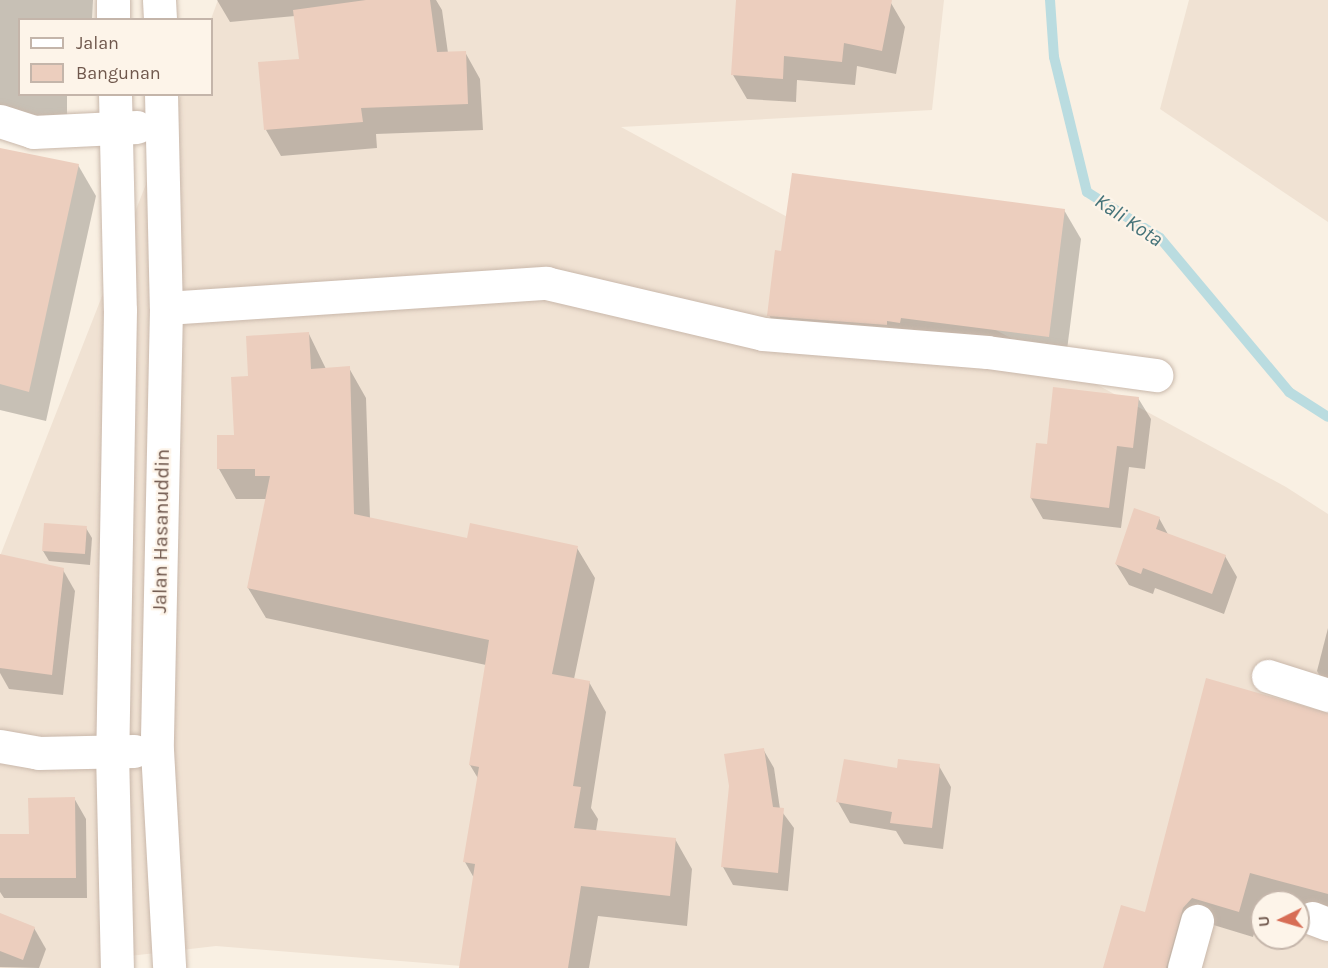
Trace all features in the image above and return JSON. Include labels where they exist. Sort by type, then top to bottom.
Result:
[{"type":"street","points":[[113,0],[113,18]]},
{"type":"street","points":[[159,0],[160,18]]},
{"type":"street","points":[[115,96],[120,310],[112,751],[117,968]]},
{"type":"street","points":[[0,121],[33,132],[116,128],[162,110]]},
{"type":"street","name":"Jalan Hasanuddin","points":[[162,110],[166,308],[157,750],[169,968]]},
{"type":"street","points":[[166,308],[546,283],[763,334],[987,352],[1156,375]]},
{"type":"street","points":[[1268,676],[1328,695]]},
{"type":"street","points":[[0,746],[38,753],[157,750]]},
{"type":"street","points":[[1184,968],[1197,921]]},
{"type":"shaded area","points":[[218,0],[944,0],[932,110],[621,127],[1286,487],[1328,514],[1328,968],[486,968],[216,946],[121,957],[121,968],[0,968],[0,556],[181,96],[213,96],[211,18]]},
{"type":"shaded area","points":[[1189,0],[1328,0],[1328,222],[1160,109]]},
{"type":"building","points":[[366,0],[430,0],[437,52],[466,51],[468,104],[361,108],[363,122],[264,130],[258,62],[299,59],[293,10]]},
{"type":"building","points":[[736,0],[892,0],[882,51],[844,43],[842,62],[784,56],[783,79],[731,75]]},
{"type":"building","points":[[0,148],[79,164],[29,392],[0,384]]},
{"type":"building","points":[[792,173],[1065,209],[1049,337],[901,318],[900,323],[887,321],[887,325],[767,316],[775,250],[781,251]]},
{"type":"building","points":[[309,332],[311,369],[350,366],[354,514],[467,538],[470,523],[578,546],[552,674],[590,681],[573,786],[581,787],[574,828],[676,838],[670,896],[581,886],[568,968],[459,968],[475,864],[463,862],[479,767],[469,765],[489,640],[247,588],[270,476],[255,476],[255,469],[217,469],[217,435],[234,435],[231,377],[248,376],[246,336]]},
{"type":"building","points":[[1053,387],[1139,397],[1133,448],[1117,446],[1109,508],[1030,498],[1036,443],[1047,444]]},
{"type":"building","points":[[1134,508],[1160,517],[1156,529],[1226,555],[1212,594],[1143,568],[1141,574],[1115,564]]},
{"type":"building","points":[[44,523],[87,526],[85,554],[42,551]]},
{"type":"building","points":[[0,554],[64,568],[52,675],[0,668]]},
{"type":"building","points":[[1206,678],[1328,713],[1328,894],[1250,873],[1239,912],[1192,898],[1183,908],[1166,968],[1103,968],[1121,905],[1145,912]]},
{"type":"building","points":[[764,748],[773,807],[784,808],[778,873],[721,867],[729,786],[724,754]]},
{"type":"building","points":[[844,759],[897,768],[898,759],[940,764],[932,828],[890,823],[892,812],[836,802]]},
{"type":"building","points":[[75,797],[76,878],[0,878],[0,834],[29,834],[28,798]]},
{"type":"building","points":[[0,913],[35,927],[23,960],[0,951]]},
{"type":"waterway","name":"Kali Kota","points":[[1050,0],[1054,57],[1087,192],[1160,238],[1289,392],[1328,417]]}]
